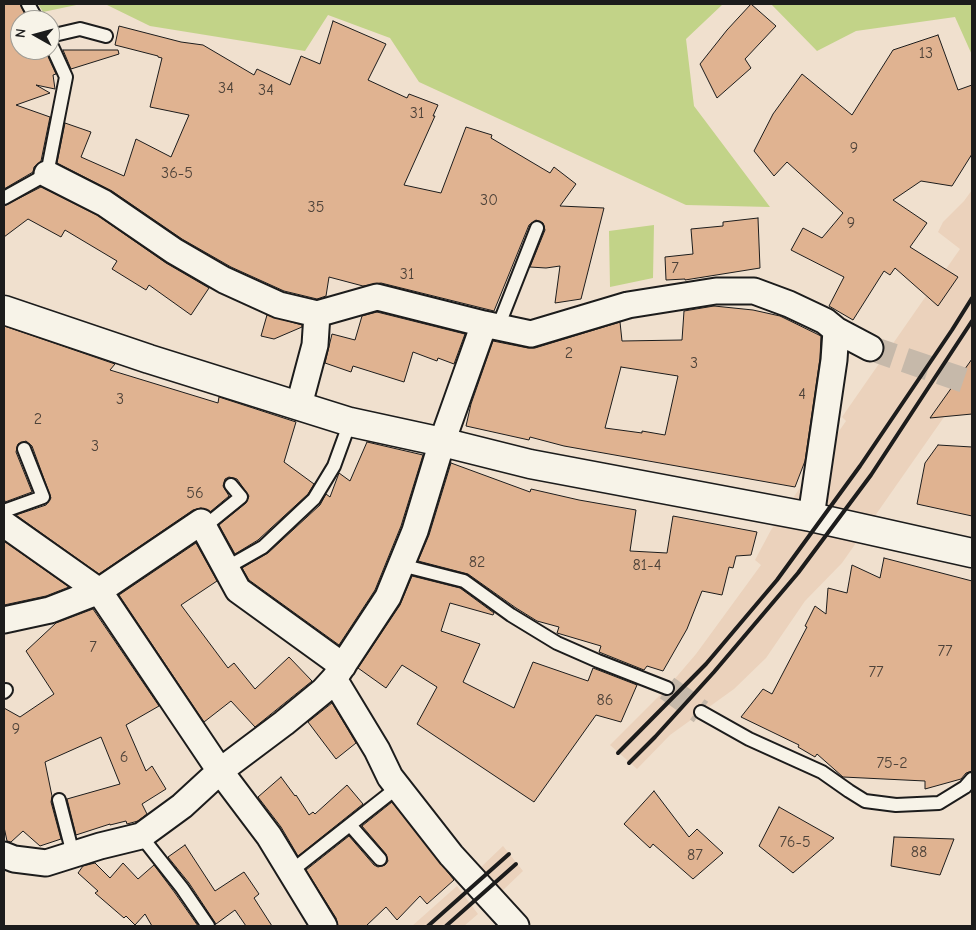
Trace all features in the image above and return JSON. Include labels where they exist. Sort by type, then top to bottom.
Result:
[{"type":"street","points":[[47,174],[104,203],[170,248],[224,280],[279,305],[317,314],[377,297],[491,326],[531,334],[628,305],[716,291],[754,291],[818,318],[870,348]]},
{"type":"street","points":[[4,310],[149,359],[350,422],[530,464],[811,517],[972,554]]},
{"type":"street","points":[[299,405],[315,345],[317,314]]},
{"type":"street","points":[[4,855],[14,859],[46,863],[141,836],[182,806],[220,771],[284,723],[323,690],[338,673],[388,597],[415,531],[442,442],[491,326]]},
{"type":"street","points":[[811,517],[834,360],[836,330]]},
{"type":"street","points":[[4,620],[50,610],[99,592],[201,522],[238,590],[338,673],[390,777],[451,855],[516,926]]},
{"type":"street","points":[[4,524],[99,592],[220,771],[269,836],[324,926]]},
{"type":"lane","points":[[60,34],[80,29],[106,36]]},
{"type":"lane","points":[[4,198],[47,174],[66,77],[58,60]]},
{"type":"lane","points":[[491,326],[537,228]]},
{"type":"lane","points":[[226,568],[263,547],[314,499],[334,466],[350,422]]},
{"type":"lane","points":[[4,511],[43,497],[24,449]]},
{"type":"lane","points":[[204,527],[241,497],[231,484]]},
{"type":"lane","points":[[402,565],[464,581],[511,615],[557,643],[667,688]]},
{"type":"lane","points":[[701,712],[749,739],[822,772],[865,801],[896,805],[939,803],[965,787],[972,779]]},
{"type":"lane","points":[[290,872],[398,787]]},
{"type":"lane","points":[[58,800],[73,854]]},
{"type":"lane","points":[[350,825],[380,859]]},
{"type":"lane","points":[[141,836],[182,888],[208,926]]},
{"type":"shaded area","points":[[972,190],[972,377],[842,563],[805,601],[766,658],[734,689],[670,735],[637,769],[610,745],[667,688],[696,654],[761,565],[755,560],[771,530],[846,421],[842,417],[926,296],[938,264],[946,269],[960,249],[938,232],[943,222]]},
{"type":"shaded area","points":[[503,846],[523,871],[499,894],[479,869]]},
{"type":"shaded area","points":[[457,886],[478,914],[464,926],[412,926]]},
{"type":"green space","points":[[38,4],[81,4],[52,10],[42,10]]},
{"type":"green space","points":[[105,4],[723,4],[686,39],[694,106],[770,207],[686,205],[419,82],[390,38],[328,15],[305,51],[150,26]]},
{"type":"green space","points":[[771,4],[972,4],[972,55],[955,17],[856,31],[817,51]]},
{"type":"green space","points":[[654,225],[653,278],[610,287],[609,231]]},
{"type":"building","points":[[4,4],[20,4],[23,10],[10,10],[10,60],[50,60],[56,74],[53,75],[55,89],[36,85],[50,93],[16,105],[50,117],[41,161],[34,167],[33,172],[4,189]]},
{"type":"building","points":[[751,4],[776,26],[745,59],[751,68],[717,98],[700,64]]},
{"type":"building","points":[[333,21],[386,44],[368,80],[407,98],[409,94],[438,105],[433,116],[435,116],[404,185],[441,193],[466,127],[492,135],[491,138],[550,173],[554,167],[576,184],[560,206],[604,208],[581,299],[555,303],[560,266],[546,268],[530,267],[545,230],[543,223],[536,220],[529,225],[494,311],[381,283],[363,286],[329,277],[326,296],[317,299],[284,291],[231,267],[182,239],[112,191],[57,163],[65,123],[91,132],[81,157],[124,176],[136,139],[171,157],[189,115],[150,107],[162,58],[115,45],[119,26],[181,42],[203,45],[254,75],[257,69],[290,85],[301,56],[320,64]]},
{"type":"building","points":[[938,35],[958,90],[972,85],[972,154],[952,186],[921,181],[893,200],[927,223],[910,247],[958,277],[938,306],[895,268],[890,275],[884,271],[853,320],[829,306],[844,277],[791,250],[803,228],[822,238],[843,213],[787,162],[774,176],[754,151],[773,114],[802,74],[852,115],[893,50]]},
{"type":"building","points":[[63,50],[118,50],[119,54],[71,69]]},
{"type":"building","points":[[41,187],[97,215],[166,263],[209,288],[191,315],[149,285],[146,290],[112,269],[117,261],[65,230],[61,237],[28,219],[4,237],[4,206]]},
{"type":"building","points":[[758,218],[760,268],[685,280],[666,280],[665,257],[693,254],[691,229],[723,226],[723,222]]},
{"type":"building","points":[[714,306],[753,310],[780,316],[821,336],[820,358],[805,461],[795,487],[564,446],[530,437],[529,440],[466,426],[471,404],[493,341],[535,348],[620,322],[622,341],[682,340],[684,311]],"holes":[[[621,367],[678,376],[665,435],[605,428]]]},
{"type":"building","points":[[377,312],[465,334],[454,364],[438,358],[437,361],[413,352],[404,382],[353,366],[351,372],[325,363],[332,334],[355,340],[362,316]]},
{"type":"building","points":[[267,315],[302,325],[302,327],[274,339],[261,336]]},
{"type":"building","points":[[4,326],[115,364],[110,370],[218,403],[219,397],[296,422],[284,462],[314,484],[308,494],[258,540],[235,554],[219,525],[246,503],[249,496],[237,479],[229,477],[225,479],[223,486],[229,496],[210,512],[201,508],[193,510],[99,574],[16,515],[46,505],[51,498],[32,446],[26,441],[18,444],[16,452],[32,492],[5,502]]},
{"type":"building","points":[[972,359],[972,414],[930,418]]},
{"type":"building","points":[[367,442],[423,455],[401,526],[375,590],[339,645],[249,580],[242,568],[268,553],[320,505],[326,494],[330,497],[339,473],[350,481]]},
{"type":"building","points":[[938,445],[972,447],[972,516],[917,504],[925,463]]},
{"type":"building","points":[[451,463],[530,492],[531,489],[636,510],[630,551],[667,553],[673,516],[757,532],[751,555],[736,556],[733,568],[729,567],[722,595],[702,591],[687,629],[663,671],[647,666],[644,670],[599,652],[601,646],[557,633],[559,627],[537,621],[468,574],[418,561],[429,535]]},
{"type":"building","points":[[4,541],[69,587],[46,596],[4,605]]},
{"type":"building","points":[[196,543],[217,581],[181,605],[228,668],[234,663],[255,689],[289,657],[312,681],[255,727],[231,701],[204,722],[119,595]]},
{"type":"building","points":[[884,558],[972,581],[972,771],[966,773],[961,779],[925,789],[925,781],[843,777],[817,754],[815,757],[798,747],[799,745],[741,717],[763,689],[772,694],[807,627],[805,626],[815,606],[826,614],[828,588],[847,593],[852,565],[880,578]]},
{"type":"building","points":[[412,576],[460,588],[494,613],[493,615],[450,603],[441,631],[480,644],[463,682],[514,708],[533,662],[588,681],[593,668],[637,685],[621,722],[596,715],[534,802],[417,724],[437,687],[402,665],[386,688],[358,668],[400,605]]},
{"type":"building","points":[[93,609],[159,706],[126,725],[146,771],[152,766],[166,789],[142,804],[147,814],[138,821],[127,824],[126,821],[110,824],[76,835],[67,799],[120,784],[101,737],[45,762],[52,796],[51,802],[61,839],[40,846],[23,831],[11,842],[7,841],[4,827],[4,708],[20,717],[54,694],[26,651],[56,623]]},
{"type":"building","points":[[332,703],[356,743],[336,759],[308,722]]},
{"type":"building","points":[[281,777],[309,815],[313,812],[315,814],[347,785],[363,804],[298,856],[281,827],[258,797]]},
{"type":"building","points":[[654,791],[689,837],[697,829],[723,853],[693,879],[653,844],[650,848],[624,824]]},
{"type":"building","points":[[392,802],[454,880],[427,904],[420,896],[397,920],[386,907],[366,926],[338,926],[336,918],[306,870],[349,836],[374,865],[378,867],[385,865],[388,861],[386,854],[362,826]]},
{"type":"building","points":[[779,807],[834,838],[793,873],[759,846]]},
{"type":"building","points":[[894,837],[954,839],[940,875],[891,866]]},
{"type":"building","points":[[185,845],[215,891],[244,872],[259,894],[254,898],[272,926],[246,926],[235,910],[216,924],[189,883],[168,857]]},
{"type":"building","points":[[95,863],[110,878],[123,863],[138,879],[154,865],[198,926],[152,926],[145,914],[135,925],[95,893],[98,891],[78,873],[83,866]]},
{"type":"tunnel","points":[[870,348],[972,383]]},
{"type":"tunnel","points":[[667,688],[701,712]]},
{"type":"railway","points":[[618,753],[706,664],[777,580],[860,466],[972,298]]},
{"type":"railway","points":[[629,763],[714,672],[798,573],[871,475],[972,321]]},
{"type":"railway","points":[[428,926],[509,854]]},
{"type":"railway","points":[[446,926],[516,864]]}]
